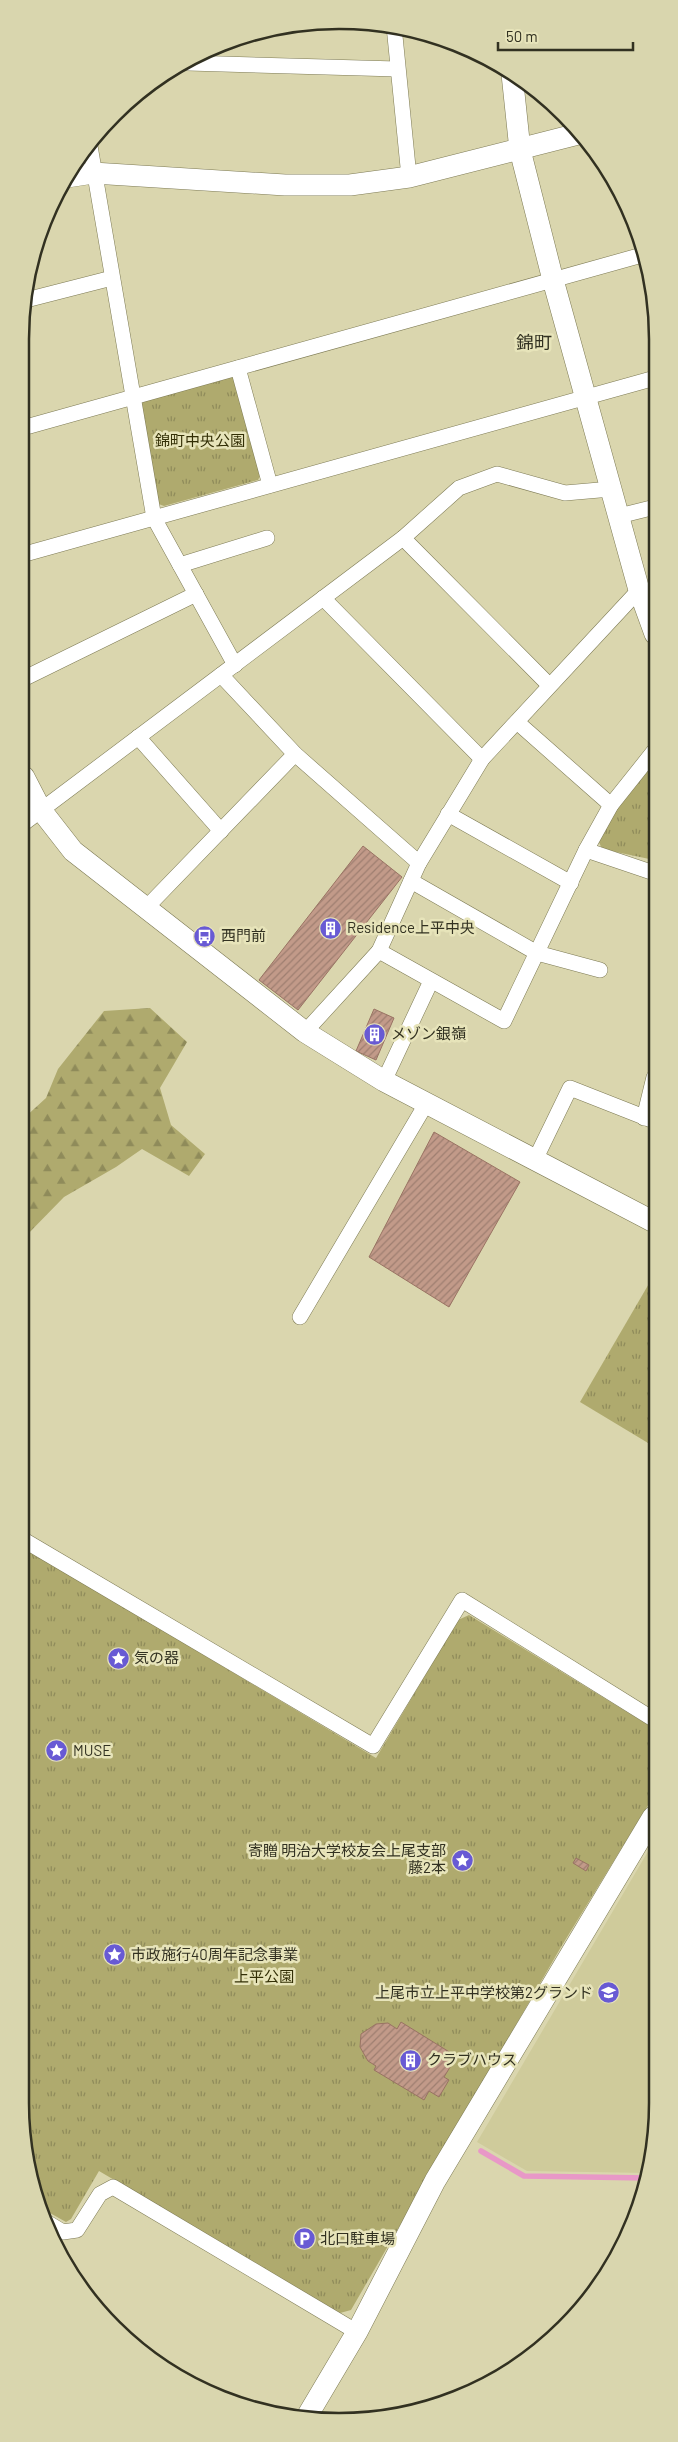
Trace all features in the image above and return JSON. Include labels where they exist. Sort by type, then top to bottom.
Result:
[{"type":"street","points":[[395,34],[408,177]]},
{"type":"street","points":[[197,63],[397,69]]},
{"type":"street","points":[[513,82],[520,150],[553,280],[639,590],[649,618]]},
{"type":"street","points":[[76,175],[93,172],[285,185],[350,186],[408,177],[573,135]]},
{"type":"street","points":[[91,153],[154,518],[235,665]]},
{"type":"street","points":[[29,427],[638,256]]},
{"type":"street","points":[[31,299],[112,278]]},
{"type":"street","points":[[238,368],[270,485]]},
{"type":"street","points":[[29,553],[649,380]]},
{"type":"street","points":[[29,819],[403,538],[459,488],[498,474],[565,493],[611,489]]},
{"type":"street","points":[[619,516],[649,510]]},
{"type":"street","points":[[180,565],[267,538]]},
{"type":"street","points":[[403,538],[550,685]]},
{"type":"street","points":[[305,1032],[379,951],[419,863],[482,759],[639,590]]},
{"type":"street","points":[[29,676],[196,594]]},
{"type":"street","points":[[323,598],[482,759]]},
{"type":"street","points":[[221,674],[295,754],[419,863]]},
{"type":"street","points":[[517,722],[611,805]]},
{"type":"street","points":[[138,737],[221,831]]},
{"type":"street","points":[[146,908],[295,754]]},
{"type":"street","points":[[379,951],[504,1021],[586,850],[611,805],[649,757]]},
{"type":"street","points":[[29,787],[41,810],[73,851],[305,1032],[384,1081],[426,1104],[649,1219]]},
{"type":"street","points":[[448,814],[571,883]]},
{"type":"street","points":[[586,850],[649,870]]},
{"type":"street","points":[[410,881],[537,953],[600,970]]},
{"type":"street","points":[[384,1081],[431,980]]},
{"type":"street","points":[[535,1160],[570,1088],[649,1119]]},
{"type":"street","points":[[300,1317],[426,1104]]},
{"type":"street","points":[[29,1543],[373,1746],[462,1600],[649,1717]]},
{"type":"street","points":[[309,2412],[356,2332],[435,2181],[649,1822]]},
{"type":"street","points":[[54,2227],[63,2232],[77,2230],[100,2194],[113,2187],[356,2332]]},
{"type":"shaded area","name":"上尾市立上平中学校第2グランド","points":[[649,1850],[649,2123],[641,2173],[527,2171],[477,2142]]},
{"type":"green space","name":"錦町中央公園","points":[[234,374],[262,472],[258,480],[164,506],[156,503],[140,406],[145,400]]},
{"type":"green space","points":[[649,765],[649,859],[602,849],[598,840],[616,806]]},
{"type":"green space","points":[[150,1008],[187,1042],[160,1088],[171,1125],[205,1154],[189,1176],[142,1149],[116,1167],[64,1197],[29,1233],[29,1114],[46,1098],[58,1069],[104,1011]]},
{"type":"green space","points":[[649,1284],[649,1444],[580,1402]]},
{"type":"green space","name":"上平公園","points":[[29,1550],[376,1758],[458,1620],[469,1615],[649,1726],[649,1804],[561,1947],[351,2310],[340,2313],[99,2171],[71,2219],[66,2222],[48,2212],[39,2183],[29,2123]]},
{"type":"building","name":"Residence上平中央","points":[[363,846],[402,877],[298,1010],[259,980]]},
{"type":"building","name":"メゾン銀嶺","points":[[374,1009],[394,1018],[376,1060],[356,1051]]},
{"type":"building","points":[[434,1132],[520,1182],[449,1307],[369,1257]]},
{"type":"building","points":[[576,1858],[589,1865],[586,1871],[573,1863]]},
{"type":"building","name":"クラブハウス","points":[[401,2022],[451,2053],[450,2055],[455,2059],[444,2077],[449,2080],[439,2097],[429,2091],[424,2100],[374,2070],[376,2066],[368,2061],[360,2047],[361,2034],[376,2024],[388,2023],[397,2029]]},
{"type":"waterway","points":[[481,2151],[524,2176],[640,2178]]},
{"type":"place","name":"Residence上平中央","points":[[331,928]]},
{"type":"place","name":"西門前","points":[[205,936]]},
{"type":"place","name":"メゾン銀嶺","points":[[375,1034]]},
{"type":"place","name":"気の器","points":[[118,1658]]},
{"type":"place","name":"MUSE","points":[[57,1751]]},
{"type":"place","name":"寄贈 明治大学校友会上尾支部 藤2本","points":[[462,1860]]},
{"type":"place","name":"市政施行40周年記念事業","points":[[115,1955]]},
{"type":"place","name":"上尾市立上平中学校第2グランド","points":[[609,1993]]},
{"type":"place","name":"クラブハウス","points":[[411,2060]]},
{"type":"place","name":"北口駐車場","points":[[304,2239]]},
{"type":"district","name":"錦町","points":[[534,343]]}]
